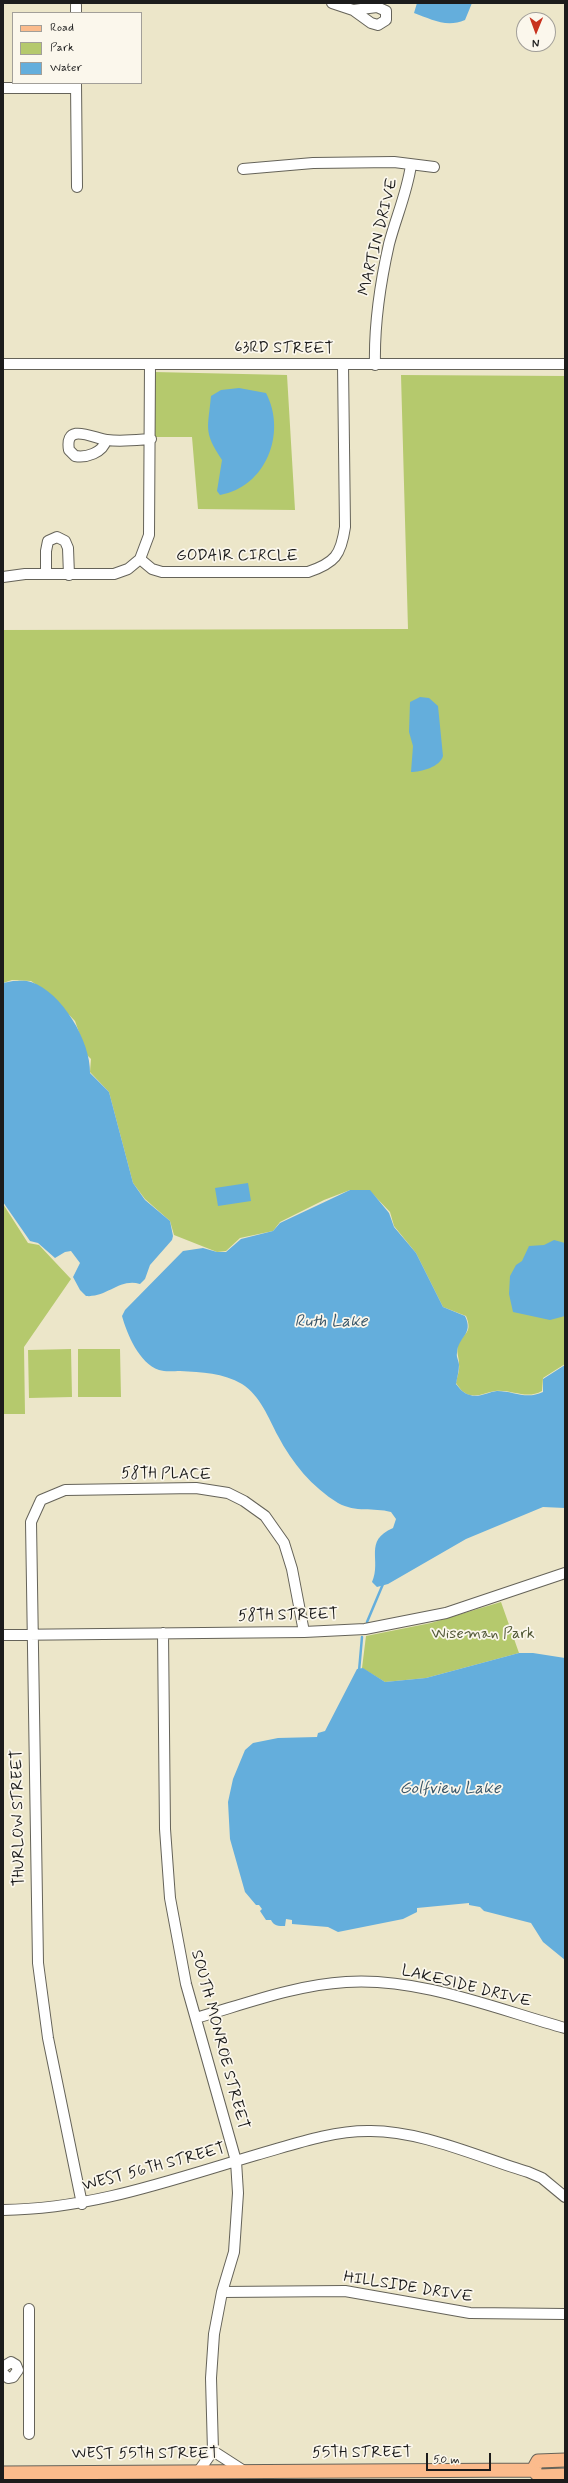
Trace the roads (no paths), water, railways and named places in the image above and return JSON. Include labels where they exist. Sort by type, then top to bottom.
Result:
[{"type":"main road","points":[[533,2470],[538,2461],[565,2460]]},
{"type":"main road","name":"55TH STREET","points":[[286,2471],[533,2470],[539,2476],[565,2475]]},
{"type":"main road","name":"WEST 55TH STREET","points":[[3,2473],[151,2476],[244,2471],[286,2471]]},
{"type":"street","points":[[332,3],[353,10]]},
{"type":"street","points":[[3,88],[76,85],[78,187]]},
{"type":"street","name":"MARTIN DRIVE","points":[[243,169],[313,163],[394,162],[434,167]]},
{"type":"street","name":"MARTIN DRIVE","points":[[375,365],[374,346],[379,292],[389,244],[408,188],[411,165]]},
{"type":"street","name":"63RD STREET","points":[[3,364],[565,364]]},
{"type":"street","points":[[3,577],[46,574],[114,574],[128,568],[140,559],[149,535],[151,439],[150,364]]},
{"type":"street","name":"GODAIR CIRCLE","points":[[140,559],[152,569],[162,572],[308,572],[325,566],[337,556],[343,545],[345,527],[343,365]]},
{"type":"street","points":[[106,440],[151,439]]},
{"type":"street","points":[[46,574],[46,546],[48,541],[57,537],[66,542],[68,548],[69,575]]},
{"type":"street","name":"58TH PLACE","points":[[109,1489],[196,1488],[223,1492],[244,1501],[265,1516],[280,1536],[289,1558],[304,1632]]},
{"type":"street","name":"THURLOW STREET","points":[[82,2204],[48,2038],[38,1963],[31,1522],[34,1512],[41,1500],[57,1491],[109,1489]]},
{"type":"street","name":"58TH STREET","points":[[3,1635],[304,1632],[365,1628],[434,1616],[565,1573]]},
{"type":"street","name":"SOUTH MONROE STREET","points":[[163,1633],[167,1867],[175,1930],[196,2018],[236,2161],[238,2197],[237,2230],[231,2265],[222,2292],[214,2334],[212,2361],[213,2451]]},
{"type":"street","name":"LAKESIDE DRIVE","points":[[196,2018],[314,1986],[362,1981],[416,1987],[565,2028]]},
{"type":"street","name":"WEST 56TH STREET","points":[[3,2210],[82,2204],[334,2134],[381,2131],[422,2139],[542,2178],[565,2197]]},
{"type":"street","name":"HILLSIDE DRIVE","points":[[222,2292],[345,2291],[470,2313],[565,2314]]},
{"type":"street","points":[[28,2434],[23,2370],[29,2309]]},
{"type":"street","points":[[3,2367],[11,2362],[23,2370]]},
{"type":"street","points":[[3,2373],[8,2378],[13,2377],[23,2370]]},
{"type":"street","points":[[187,2474],[213,2451],[244,2471]]},
{"type":"water","points":[[417,3],[472,3],[465,20],[445,23],[414,13]]},
{"type":"water","points":[[239,388],[266,393],[272,409],[274,425],[273,441],[268,456],[260,470],[250,481],[236,490],[220,495],[217,491],[222,460],[209,436],[208,430],[211,396],[221,390]]},
{"type":"water","points":[[420,697],[429,698],[438,706],[443,756],[438,763],[430,768],[411,772],[413,746],[409,732],[410,702]]},
{"type":"water","points":[[13,981],[29,981],[53,996],[64,1007],[80,1033],[86,1047],[90,1073],[109,1092],[133,1183],[145,1200],[170,1221],[173,1236],[172,1240],[150,1265],[145,1279],[140,1284],[126,1284],[100,1294],[86,1296],[80,1290],[73,1277],[80,1263],[71,1251],[65,1252],[55,1258],[38,1243],[30,1241],[3,1202],[3,983]]},
{"type":"water","points":[[248,1183],[251,1201],[218,1206],[215,1188]]},
{"type":"water","name":"Ruth Lake","points":[[350,1190],[370,1190],[389,1213],[394,1227],[416,1253],[443,1307],[465,1316],[468,1327],[467,1332],[458,1347],[457,1354],[459,1365],[456,1384],[462,1391],[473,1396],[497,1391],[525,1395],[537,1394],[543,1392],[543,1379],[565,1365],[565,1508],[543,1507],[466,1539],[388,1584],[377,1587],[372,1582],[375,1574],[376,1545],[378,1539],[384,1533],[393,1528],[396,1519],[391,1512],[351,1508],[338,1503],[329,1497],[311,1482],[296,1465],[254,1394],[235,1380],[220,1375],[196,1372],[164,1371],[152,1366],[145,1361],[135,1347],[122,1316],[125,1310],[183,1251],[203,1248],[217,1252],[226,1252],[241,1239],[273,1231],[280,1223]]},
{"type":"water","points":[[554,1240],[565,1243],[565,1316],[550,1320],[513,1312],[509,1294],[510,1276],[516,1265],[522,1261],[529,1246],[544,1245]]},
{"type":"water","name":"Golfview Lake","points":[[519,1653],[533,1653],[565,1658],[565,1960],[543,1942],[531,1923],[484,1911],[480,1907],[469,1905],[469,1903],[417,1908],[417,1912],[403,1919],[338,1932],[328,1927],[292,1924],[292,1920],[286,1919],[285,1926],[276,1925],[271,1920],[266,1920],[260,1911],[262,1909],[259,1905],[256,1905],[245,1892],[230,1839],[228,1802],[233,1779],[245,1750],[253,1743],[278,1738],[317,1737],[318,1733],[325,1731],[357,1669],[363,1668],[385,1682],[426,1678]]},
{"type":"waterway","points":[[367,1622],[383,1584]]},
{"type":"waterway","points":[[359,1671],[362,1637]]},
{"type":"park label","name":"Wiseman Park","points":[[483,1635]]}]
